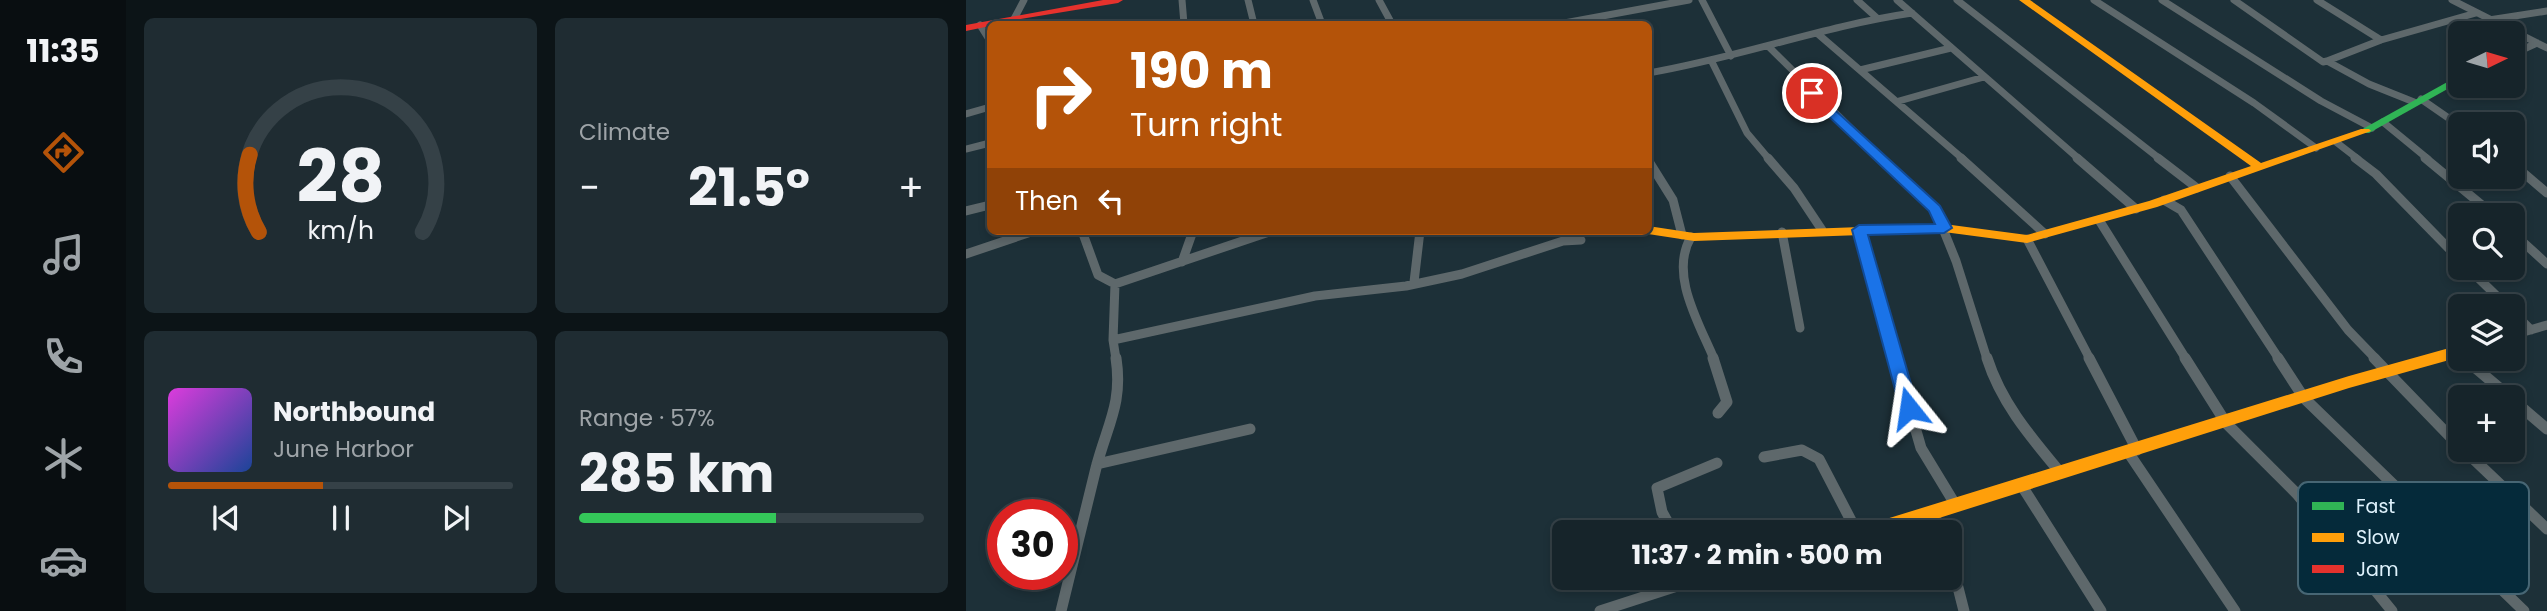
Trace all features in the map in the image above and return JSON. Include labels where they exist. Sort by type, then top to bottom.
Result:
[{"type":"street","points":[[1014,19],[1024,0]]},
{"type":"street","points":[[1004,21],[1118,0]]},
{"type":"street","points":[[1182,0],[1184,21]]},
{"type":"street","points":[[1248,0],[1253,21]]},
{"type":"street","points":[[1313,0],[1321,21]]},
{"type":"street","points":[[1379,0],[1390,21]]},
{"type":"street","points":[[1645,0],[1651,7]]},
{"type":"street","points":[[1572,21],[1689,0]]},
{"type":"street","points":[[1703,0],[1731,56]]},
{"type":"street","points":[[1857,0],[1877,19]]},
{"type":"street","points":[[1897,0],[2136,209]]},
{"type":"street","points":[[1957,0],[2197,188]]},
{"type":"street","points":[[2024,0],[2260,167]]},
{"type":"street","points":[[2094,0],[2254,103],[2316,148]]},
{"type":"street","points":[[2162,0],[2321,101],[2377,125],[2478,203]]},
{"type":"street","points":[[2234,0],[2323,62],[2381,40],[2476,13]]},
{"type":"street","points":[[2317,0],[2381,40]]},
{"type":"street","points":[[2452,0],[2547,48]]},
{"type":"street","points":[[2488,20],[2547,11]]},
{"type":"street","points":[[1652,72],[1712,62],[1877,19],[1912,13]]},
{"type":"street","points":[[1594,16],[1598,21]]},
{"type":"street","points":[[973,27],[987,39]]},
{"type":"street","points":[[1818,34],[1899,100],[2045,234]]},
{"type":"street","points":[[2525,48],[2537,43]]},
{"type":"street","points":[[1768,46],[1835,116],[1935,209],[1944,228],[1995,383],[2019,423],[2059,471]]},
{"type":"street","points":[[1860,69],[1951,48]]},
{"type":"street","points":[[2327,61],[2369,84],[2418,101],[2448,118]]},
{"type":"street","points":[[1712,62],[1747,133],[1794,188],[1822,230]]},
{"type":"street","points":[[1899,100],[1984,76]]},
{"type":"street","points":[[1652,231],[1686,236],[1944,228],[2027,239],[2136,209],[2336,142],[2377,125],[2448,85]]},
{"type":"street","points":[[966,114],[987,108]]},
{"type":"street","points":[[2336,142],[2376,174],[2448,248]]},
{"type":"street","points":[[966,149],[987,144]]},
{"type":"street","points":[[1652,166],[1673,200],[1686,236],[1681,262],[1691,305],[1726,384],[1727,402],[1718,413]]},
{"type":"street","points":[[2525,174],[2547,192]]},
{"type":"street","points":[[2230,176],[2348,330],[2385,372],[2448,434]]},
{"type":"street","points":[[2164,200],[2181,210],[2304,398],[2391,482]]},
{"type":"street","points":[[966,211],[987,206]]},
{"type":"street","points":[[2099,220],[2226,423],[2298,495]]},
{"type":"street","points":[[1859,230],[1921,448],[1955,504]]},
{"type":"street","points":[[1782,232],[1800,328]]},
{"type":"street","points":[[966,254],[1022,235]]},
{"type":"street","points":[[1084,235],[1098,275],[1115,284],[1260,235]]},
{"type":"street","points":[[1182,262],[1192,235]]},
{"type":"street","points":[[1414,282],[1420,235]]},
{"type":"street","points":[[2027,239],[2133,451],[2235,611]]},
{"type":"street","points":[[1113,340],[1315,296],[1406,286],[1462,274],[1563,241],[1581,240]]},
{"type":"street","points":[[2525,244],[2547,264]]},
{"type":"street","points":[[2480,280],[2495,294]]},
{"type":"street","points":[[1061,611],[1097,464],[1118,400],[1120,383],[1113,340],[1115,284]]},
{"type":"street","points":[[2525,324],[2531,330]]},
{"type":"street","points":[[2525,332],[2547,325]]},
{"type":"street","points":[[1913,520],[1955,504],[2022,486],[2059,471],[2226,423],[2385,372],[2448,357]]},
{"type":"street","points":[[2481,371],[2497,385]]},
{"type":"street","points":[[2525,410],[2547,429]]},
{"type":"street","points":[[1097,464],[1250,429]]},
{"type":"street","points":[[1764,457],[1802,450],[1819,459],[1851,520]]},
{"type":"street","points":[[2477,462],[2498,482]]},
{"type":"street","points":[[1666,520],[1657,488],[1717,463]]},
{"type":"street","points":[[2022,486],[2101,611]]},
{"type":"street","points":[[2529,512],[2547,529]]},
{"type":"street","points":[[1934,514],[1936,520]]},
{"type":"street","points":[[1600,611],[1663,590]]},
{"type":"street","points":[[1959,590],[1964,611]]},
{"type":"street","points":[[2378,594],[2392,611]]},
{"type":"street","points":[[2506,594],[2524,611]]},
{"type":"traffic: fast","points":[[2365,131],[2448,85]]},
{"type":"traffic: slow","points":[[2024,0],[2260,167],[2365,131]]},
{"type":"traffic: slow","points":[[1652,231],[1694,237],[1944,228],[2027,239],[2153,204],[2260,167]]},
{"type":"traffic: slow","points":[[1908,520],[2349,382],[2448,354]]},
{"type":"traffic: jam","points":[[1004,21],[1118,0]]},
{"type":"traffic: jam","points":[[966,28],[987,24]]},
{"type":"route","points":[[1812,93],[1935,209],[1944,228],[1859,230],[1895,349],[1909,408]]}]
